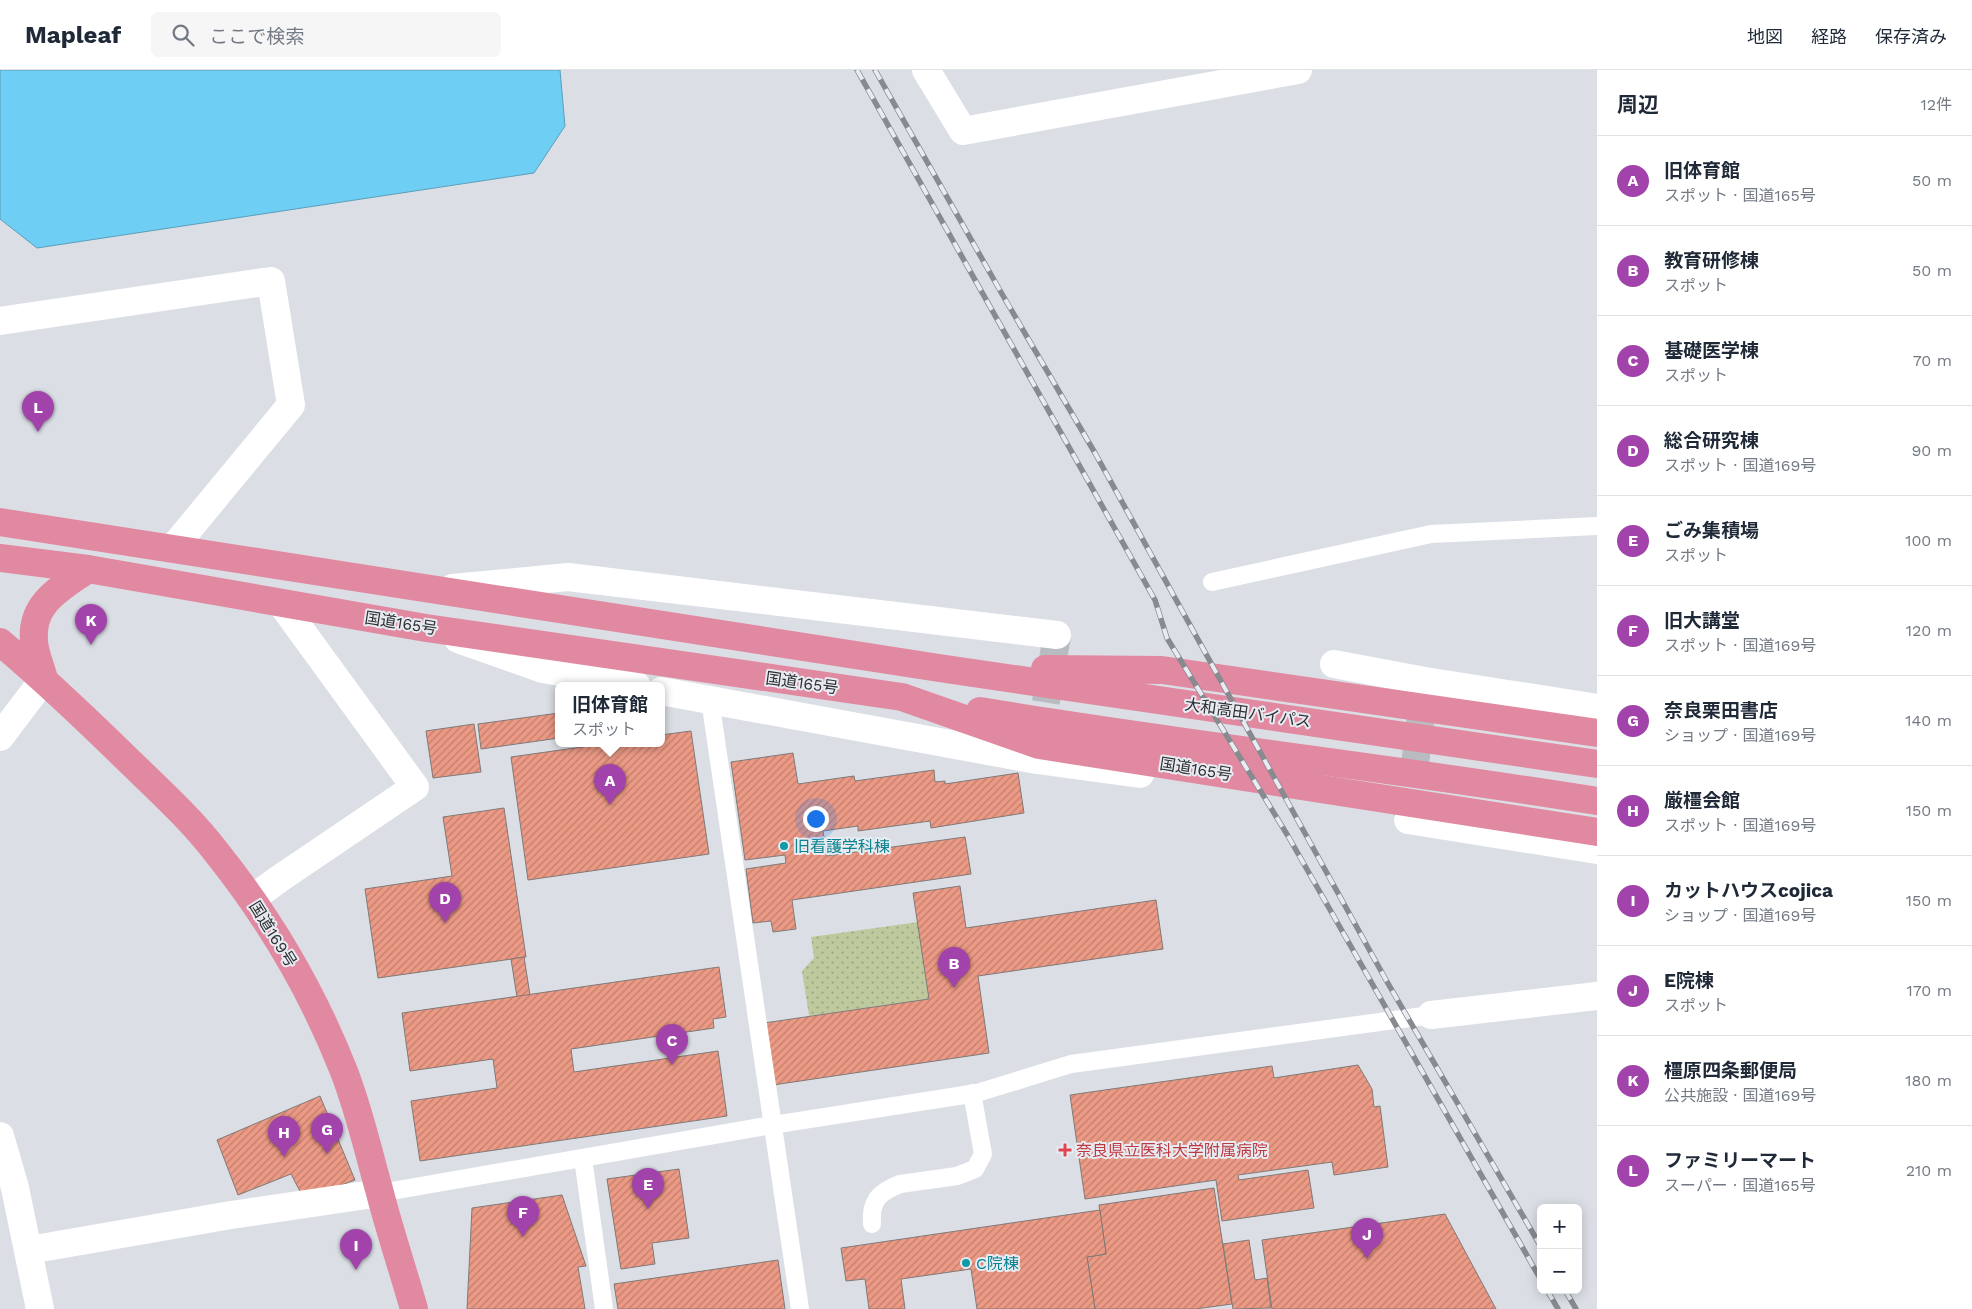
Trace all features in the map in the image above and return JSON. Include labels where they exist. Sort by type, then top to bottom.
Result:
[{"type":"highway","points":[[0,522],[432,590]]},
{"type":"highway","name":"国道165号","points":[[0,558],[88,569],[426,628],[902,697],[1039,745],[1597,832]]},
{"type":"highway","points":[[44,679],[34,641],[36,615],[52,593],[88,569]]},
{"type":"highway","name":"大和高田バイパス","points":[[432,590],[939,668],[1597,764]]},
{"type":"highway","name":"国道169号","points":[[0,642],[44,679],[170,800],[216,851],[252,899],[306,987],[330,1037],[362,1123],[380,1193],[414,1309]]},
{"type":"highway","points":[[939,668],[1162,670],[1546,727],[1597,732]]},
{"type":"highway","points":[[902,697],[1088,729],[1443,776],[1597,801]]},
{"type":"street","points":[[926,70],[962,130],[1298,70]]},
{"type":"street","points":[[0,321],[271,280],[291,405],[173,548]]},
{"type":"street","points":[[432,590],[568,577],[1057,635]]},
{"type":"street","points":[[252,899],[415,787],[281,603]]},
{"type":"street","points":[[426,628],[543,669],[615,682]]},
{"type":"street","points":[[1334,664],[1425,681],[1597,708]]},
{"type":"street","points":[[0,737],[44,679]]},
{"type":"street","points":[[665,692],[1037,760],[1171,778]]},
{"type":"street","points":[[1408,820],[1597,850]]},
{"type":"street","points":[[1431,1015],[1597,996]]},
{"type":"street","points":[[0,1136],[15,1188],[40,1309]]},
{"type":"street","points":[[29,1250],[231,1215],[380,1193]]},
{"type":"lane","points":[[1212,582],[1431,534],[1597,526]]},
{"type":"lane","points":[[710,700],[800,1309]]},
{"type":"lane","points":[[380,1193],[773,1125],[972,1093],[1071,1064],[1431,1015]]},
{"type":"lane","points":[[872,1224],[870,1210],[878,1197],[892,1187],[900,1184],[957,1176],[975,1169],[983,1154],[972,1093]]},
{"type":"lane","points":[[583,1158],[604,1309]]},
{"type":"green space","points":[[918,922],[929,999],[809,1016],[802,971],[814,958],[811,937]]},
{"type":"water","points":[[0,70],[560,70],[565,126],[534,173],[37,248],[0,219]]},
{"type":"building","points":[[555,714],[555,739],[481,749],[478,724]]},
{"type":"building","points":[[474,724],[481,772],[433,778],[426,731]]},
{"type":"building","points":[[691,731],[709,854],[528,880],[511,757],[582,747],[665,747],[665,734]]},
{"type":"building","name":"旧看護学科棟","points":[[793,753],[798,784],[854,776],[855,781],[934,770],[935,782],[945,781],[945,784],[1018,773],[1024,813],[931,828],[930,821],[858,831],[858,826],[823,831],[827,856],[965,837],[971,874],[792,900],[796,929],[773,932],[771,921],[753,923],[746,869],[786,863],[785,855],[745,860],[731,762]]},
{"type":"building","points":[[504,808],[526,957],[378,978],[365,889],[452,876],[443,817]]},
{"type":"building","points":[[960,886],[966,928],[1156,900],[1163,949],[978,976],[989,1053],[773,1085],[764,1023],[929,999],[913,893]]},
{"type":"building","points":[[524,957],[530,995],[517,997],[511,959]]},
{"type":"building","points":[[719,967],[726,1017],[713,1019],[714,1028],[571,1049],[574,1072],[718,1051],[727,1116],[420,1161],[411,1101],[497,1088],[493,1059],[410,1071],[402,1013]]},
{"type":"building","points":[[1358,1065],[1372,1089],[1374,1107],[1380,1106],[1388,1167],[1334,1175],[1332,1162],[1238,1175],[1239,1180],[1308,1170],[1314,1208],[1222,1221],[1216,1180],[1085,1199],[1070,1095],[1272,1066],[1274,1078]]},
{"type":"building","points":[[320,1096],[355,1180],[304,1199],[291,1174],[238,1195],[217,1140]]},
{"type":"building","points":[[679,1169],[689,1238],[652,1243],[655,1264],[621,1269],[607,1179]]},
{"type":"building","points":[[1214,1188],[1232,1304],[1195,1309],[1095,1309],[1087,1257],[1106,1254],[1099,1205]]},
{"type":"building","points":[[562,1195],[586,1266],[578,1267],[585,1309],[467,1309],[472,1208]]},
{"type":"building","name":"C院棟","points":[[1100,1210],[1106,1254],[1087,1257],[1095,1309],[977,1309],[971,1269],[901,1279],[905,1309],[869,1309],[865,1279],[846,1281],[841,1248]]},
{"type":"building","points":[[1445,1214],[1496,1309],[1272,1309],[1262,1240]]},
{"type":"building","points":[[1249,1240],[1255,1280],[1267,1278],[1271,1308],[1233,1309],[1223,1244]]},
{"type":"building","points":[[778,1260],[785,1309],[618,1309],[614,1284]]},
{"type":"tunnel","points":[[1039,744],[1057,635]]},
{"type":"tunnel","points":[[1408,820],[1425,685]]},
{"type":"railway","points":[[857,70],[1155,600],[1167,638],[1288,836],[1537,1273]]},
{"type":"railway","points":[[875,70],[1095,453],[1386,980],[1537,1240]]},
{"type":"railway","points":[[1549,1294],[1558,1309]]},
{"type":"railway","points":[[1567,1294],[1576,1309]]},
{"type":"place","name":"ファミリーマート","points":[[38,432]]},
{"type":"place","name":"橿原四条郵便局","points":[[91,645]]},
{"type":"place","name":"旧体育館","points":[[610,805]]},
{"type":"place","name":"旧看護学科棟","points":[[784,846]]},
{"type":"place","name":"総合研究棟","points":[[445,923]]},
{"type":"place","name":"教育研修棟","points":[[954,988]]},
{"type":"place","name":"基礎医学棟","points":[[672,1065]]},
{"type":"place","name":"奈良県立医科大学附属病院","points":[[1065,1150]]},
{"type":"place","name":"奈良栗田書店","points":[[327,1154]]},
{"type":"place","name":"厳橿会館","points":[[284,1157]]},
{"type":"place","name":"ごみ集積場","points":[[648,1209]]},
{"type":"place","name":"旧大講堂","points":[[523,1237]]},
{"type":"place","name":"E院棟","points":[[1367,1259]]},
{"type":"place","name":"C院棟","points":[[966,1263]]},
{"type":"place","name":"カットハウスcojica","points":[[356,1270]]}]
